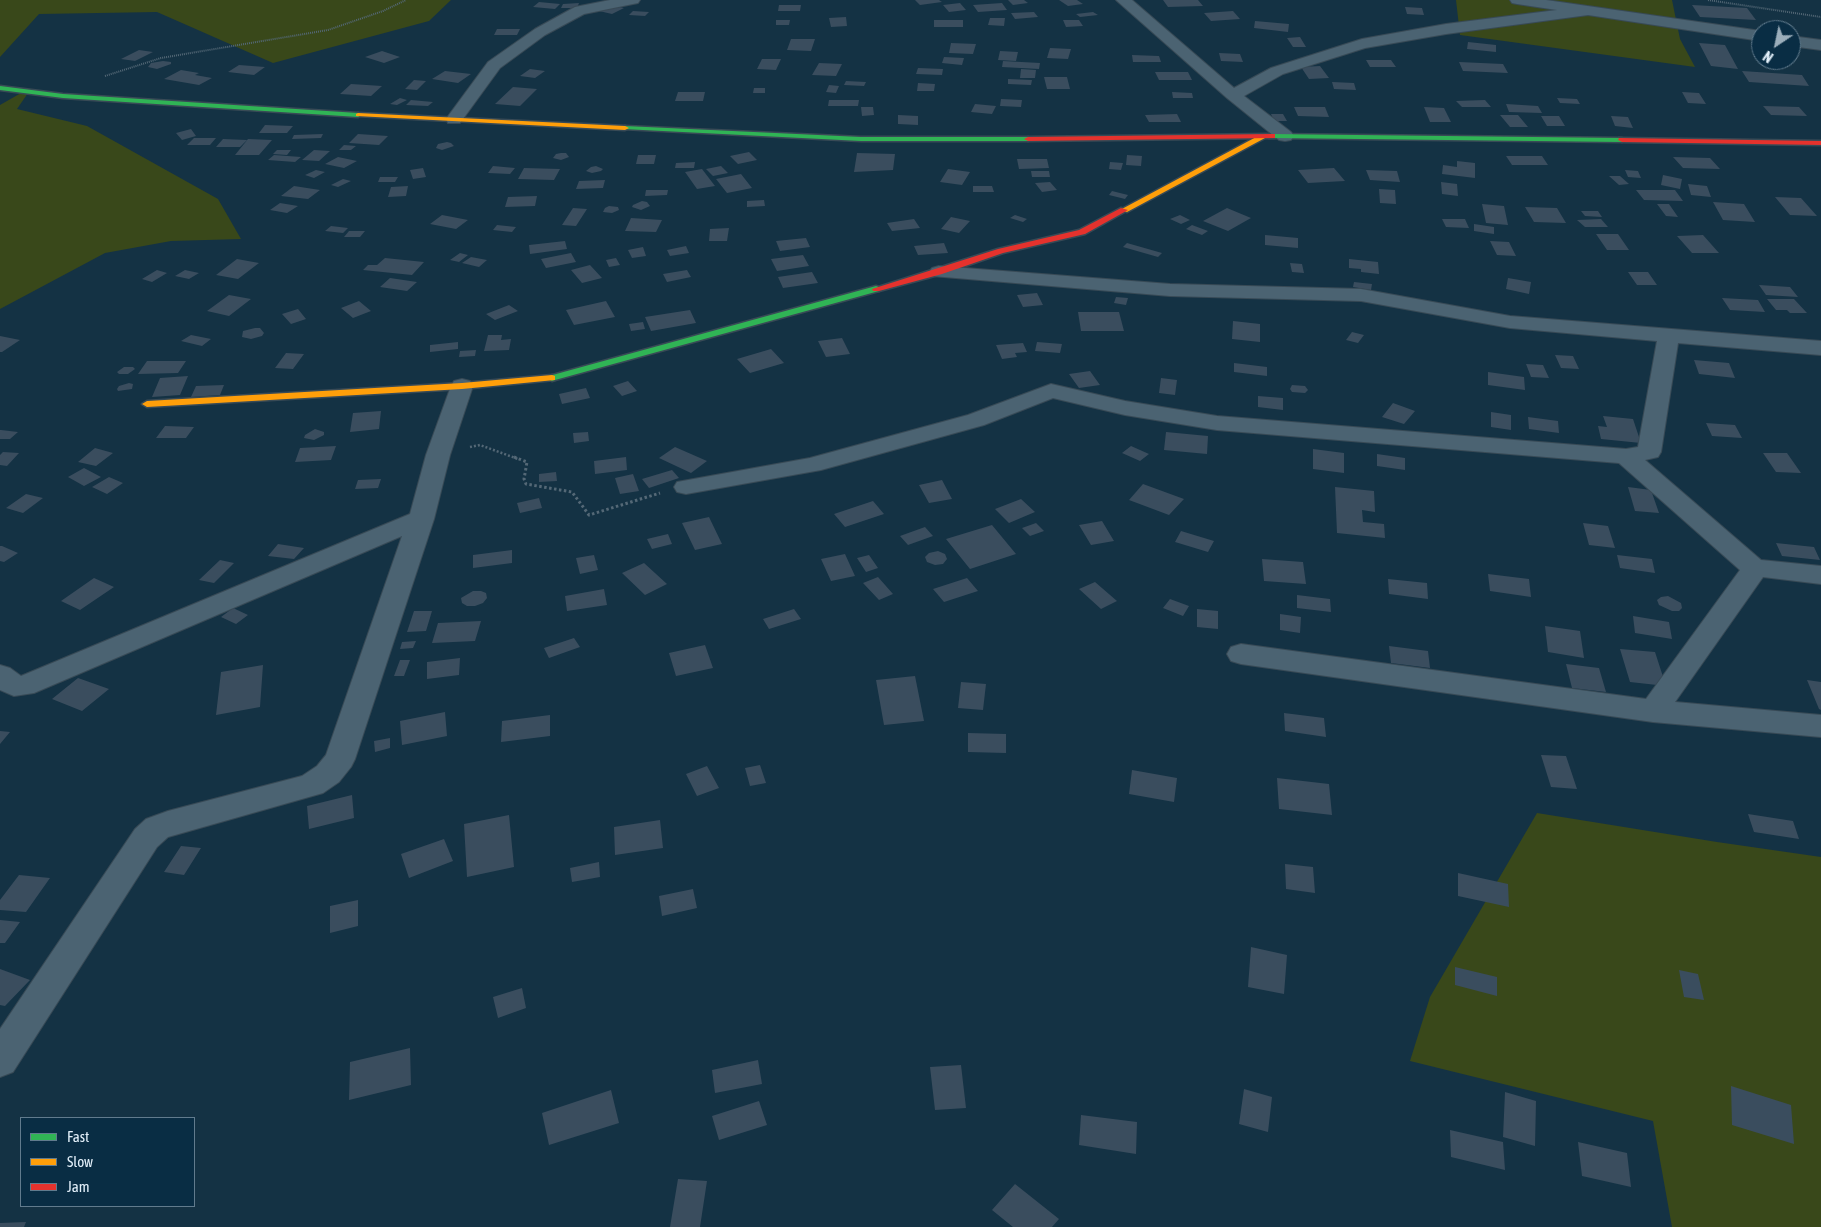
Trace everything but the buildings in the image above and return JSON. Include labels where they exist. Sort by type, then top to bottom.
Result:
[{"type":"street","points":[[454,119],[494,65],[540,32],[580,10],[633,0]]},
{"type":"street","points":[[1123,0],[1233,95],[1285,136]]},
{"type":"street","points":[[1517,0],[1751,35]]},
{"type":"street","points":[[1233,95],[1277,71],[1362,44],[1446,29],[1586,10]]},
{"type":"street","points":[[1801,42],[1821,45]]},
{"type":"street","points":[[0,88],[63,96],[299,112],[861,139],[962,140],[1285,136],[1821,143]]},
{"type":"street","points":[[147,404],[462,386],[546,378],[576,372],[939,272],[1001,251],[1068,236],[1093,227],[1265,136]]},
{"type":"street","points":[[939,272],[1170,290],[1372,296],[1510,322],[1821,348]]},
{"type":"street","points":[[686,487],[812,465],[976,420],[1051,391],[1125,408],[1217,423],[1626,456],[1649,452],[1669,334]]},
{"type":"street","points":[[0,1060],[146,838],[157,828],[168,823],[312,785],[328,774],[340,759],[421,519],[438,455],[462,386]]},
{"type":"street","points":[[1626,456],[1755,569]]},
{"type":"street","points":[[0,675],[14,686],[24,686],[421,519]]},
{"type":"street","points":[[1653,710],[1755,569],[1765,568],[1821,575]]},
{"type":"street","points":[[1241,654],[1653,710],[1821,726]]},
{"type":"path","points":[[104,76],[161,58],[328,30],[383,11],[406,0]]},
{"type":"path","points":[[1708,0],[1821,18]]},
{"type":"path","points":[[438,455],[480,445],[527,462],[524,479],[526,484],[572,492],[588,515],[686,487]]},
{"type":"green space","points":[[0,0],[451,0],[429,21],[273,63],[157,12],[39,14],[0,57]]},
{"type":"green space","points":[[1456,0],[1672,0],[1680,39],[1695,67],[1460,35]]},
{"type":"green space","points":[[21,93],[28,93],[17,109],[87,126],[218,199],[241,239],[171,241],[105,253],[0,309],[0,105]]},
{"type":"green space","points":[[1537,813],[1821,857],[1821,1227],[1672,1227],[1653,1121],[1410,1061],[1430,997]]},
{"type":"traffic: fast","points":[[0,88],[63,96],[358,115]]},
{"type":"traffic: fast","points":[[625,128],[861,139],[1028,139]]},
{"type":"traffic: fast","points":[[1272,136],[1622,140]]},
{"type":"traffic: fast","points":[[552,378],[876,289]]},
{"type":"traffic: slow","points":[[358,115],[625,128]]},
{"type":"traffic: slow","points":[[1124,210],[1261,138]]},
{"type":"traffic: slow","points":[[147,404],[462,386],[552,378]]},
{"type":"traffic: jam","points":[[1028,139],[1272,136]]},
{"type":"traffic: jam","points":[[1622,140],[1821,143]]},
{"type":"traffic: jam","points":[[876,289],[939,272],[1001,251],[1082,232],[1124,210]]}]
